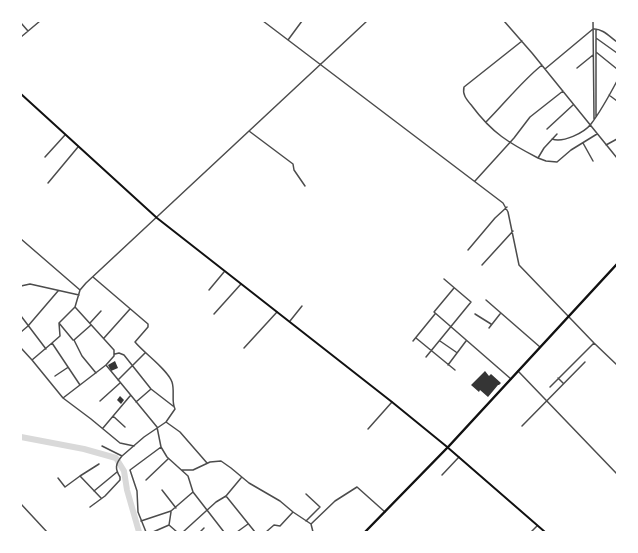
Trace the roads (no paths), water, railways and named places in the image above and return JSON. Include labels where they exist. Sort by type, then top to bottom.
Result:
[{"type":"highway","points":[[365,532],[448,447],[617,264]]},
{"type":"main road","points":[[21,94],[157,218],[224,272],[290,321],[448,447],[545,532]]},
{"type":"street","points":[[21,37],[40,21]]},
{"type":"street","points":[[262,21],[507,207],[519,264],[546,295],[617,365]]},
{"type":"street","points":[[288,40],[302,21]]},
{"type":"street","points":[[59,322],[75,307],[80,290],[367,21]]},
{"type":"street","points":[[504,21],[542,65],[617,158]]},
{"type":"street","points":[[593,21],[596,38],[595,118]]},
{"type":"street","points":[[21,23],[28,31]]},
{"type":"street","points":[[595,29],[593,54],[595,118]]},
{"type":"street","points":[[545,69],[595,29],[601,30],[617,42]]},
{"type":"street","points":[[596,38],[617,53]]},
{"type":"street","points":[[522,41],[464,87],[463,92],[465,98],[496,133],[510,143],[546,161],[557,162],[571,150],[597,134]]},
{"type":"street","points":[[596,52],[617,69]]},
{"type":"street","points":[[577,68],[593,54]]},
{"type":"street","points":[[485,122],[502,106],[525,79],[542,65]]},
{"type":"street","points":[[552,139],[559,140],[571,137],[590,125],[617,82]]},
{"type":"street","points":[[474,181],[510,143],[530,117],[563,91]]},
{"type":"street","points":[[610,95],[617,101]]},
{"type":"street","points":[[547,129],[574,104]]},
{"type":"street","points":[[249,132],[294,164],[294,170],[305,186]]},
{"type":"street","points":[[45,157],[65,134]]},
{"type":"street","points":[[538,158],[556,134]]},
{"type":"street","points":[[606,145],[617,139]]},
{"type":"street","points":[[583,143],[593,161]]},
{"type":"street","points":[[48,183],[78,147]]},
{"type":"street","points":[[468,250],[495,218],[507,207]]},
{"type":"street","points":[[482,265],[513,231]]},
{"type":"street","points":[[21,239],[80,290]]},
{"type":"street","points":[[209,290],[224,272]]},
{"type":"street","points":[[90,507],[101,499],[120,480],[117,472],[117,462],[121,457],[157,427],[166,422],[174,411],[175,407],[173,406],[174,392],[171,380],[167,374],[135,342],[148,327],[148,324],[93,278]]},
{"type":"street","points":[[426,357],[471,302],[444,279]]},
{"type":"street","points":[[21,286],[30,284],[79,295]]},
{"type":"street","points":[[214,314],[241,284]]},
{"type":"street","points":[[413,341],[454,288]]},
{"type":"street","points":[[21,332],[58,291]]},
{"type":"street","points":[[486,300],[540,347]]},
{"type":"street","points":[[290,321],[302,306]]},
{"type":"street","points":[[63,398],[106,365],[114,356],[114,350],[75,307]]},
{"type":"street","points":[[104,338],[130,309]]},
{"type":"street","points":[[74,340],[101,310]]},
{"type":"street","points":[[244,348],[277,312]]},
{"type":"street","points":[[489,328],[500,313]]},
{"type":"street","points":[[435,314],[511,379]]},
{"type":"street","points":[[475,314],[491,324]]},
{"type":"street","points":[[21,316],[46,349]]},
{"type":"street","points":[[59,322],[74,340],[82,356],[96,373]]},
{"type":"street","points":[[32,360],[60,336],[59,322]]},
{"type":"street","points":[[416,338],[455,370]]},
{"type":"street","points":[[440,341],[456,352]]},
{"type":"street","points":[[448,365],[456,352],[466,341]]},
{"type":"street","points":[[52,343],[80,385]]},
{"type":"street","points":[[550,387],[594,343]]},
{"type":"street","points":[[21,348],[63,398],[123,444],[134,446]]},
{"type":"street","points":[[114,354],[119,353],[124,355],[151,389],[173,406]]},
{"type":"street","points":[[118,380],[145,353]]},
{"type":"street","points":[[522,426],[584,362]]},
{"type":"street","points":[[106,365],[157,427],[162,447],[168,458],[182,470],[190,480],[193,492],[224,532]]},
{"type":"street","points":[[55,376],[67,367]]},
{"type":"street","points":[[518,371],[617,474]]},
{"type":"street","points":[[556,374],[563,383]]},
{"type":"street","points":[[100,401],[120,383]]},
{"type":"street","points":[[136,402],[151,389]]},
{"type":"street","points":[[103,428],[130,396]]},
{"type":"street","points":[[368,429],[392,402]]},
{"type":"street","points":[[113,416],[125,427]]},
{"type":"street","points":[[166,422],[180,432],[207,463]]},
{"type":"street","points":[[102,446],[121,457]]},
{"type":"street","points":[[146,532],[138,512],[134,481],[130,470],[162,447]]},
{"type":"street","points":[[442,475],[459,457]]},
{"type":"street","points":[[146,480],[168,458]]},
{"type":"street","points":[[182,470],[193,470],[207,463],[221,461],[249,484],[285,505],[311,524],[313,532]]},
{"type":"street","points":[[58,478],[65,486],[99,464]]},
{"type":"street","points":[[94,491],[117,472]]},
{"type":"street","points":[[80,476],[101,499]]},
{"type":"street","points":[[183,532],[206,510],[226,496],[242,478]]},
{"type":"street","points":[[311,524],[335,501],[357,487],[384,512]]},
{"type":"street","points":[[162,490],[176,508]]},
{"type":"street","points":[[141,521],[171,512],[193,492]]},
{"type":"street","points":[[306,494],[320,507],[306,521]]},
{"type":"street","points":[[226,496],[255,532]]},
{"type":"street","points":[[21,504],[47,532]]},
{"type":"street","points":[[169,525],[171,512]]},
{"type":"street","points":[[266,532],[274,525],[280,526],[293,512]]},
{"type":"street","points":[[237,532],[248,524]]},
{"type":"street","points":[[153,532],[169,525]]},
{"type":"street","points":[[169,525],[177,532]]},
{"type":"street","points":[[531,532],[538,525]]},
{"type":"street","points":[[200,532],[204,528]]},
{"type":"waterway","points":[[21,437],[84,449],[116,458],[124,471],[127,490],[139,532]]}]
